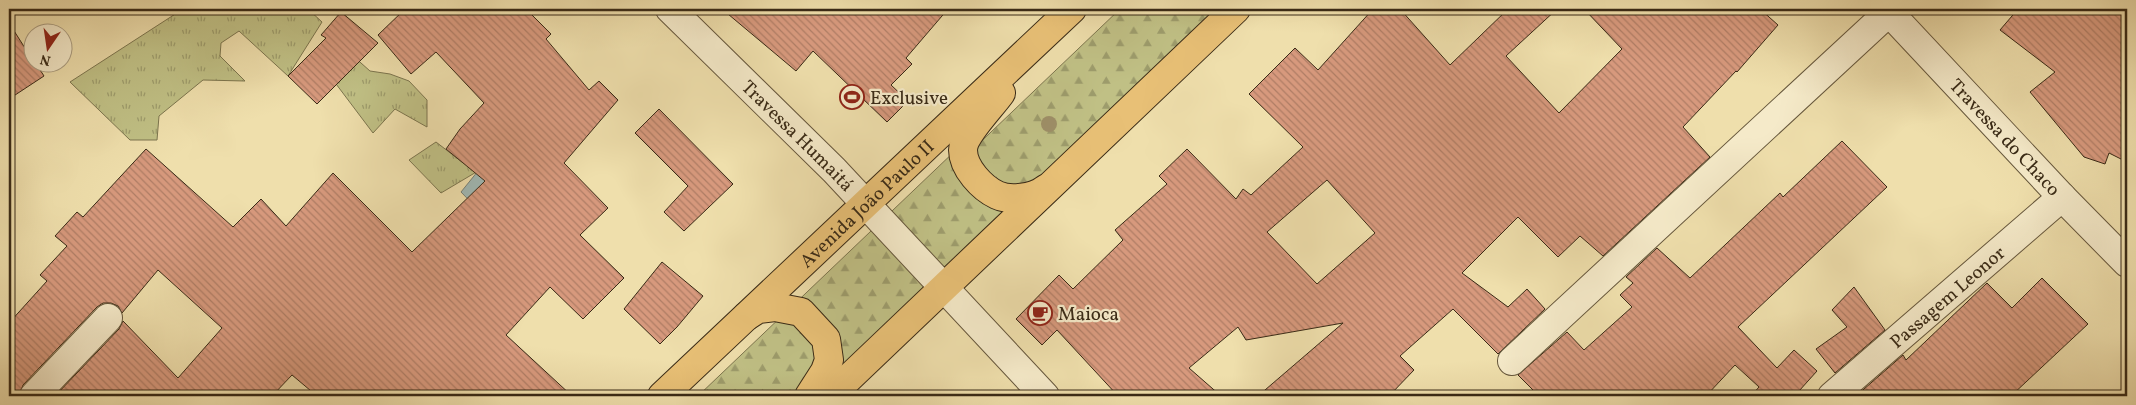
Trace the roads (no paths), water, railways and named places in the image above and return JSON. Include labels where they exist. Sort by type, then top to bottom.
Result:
[{"type":"main road","name":"Avenida João Paulo II","points":[[662,396],[1072,9]]},
{"type":"main road","points":[[830,396],[1236,9]]},
{"type":"main road","points":[[1014,62],[1006,87],[966,139],[963,150],[966,162],[969,170],[997,195],[1010,197],[1032,195],[1039,193],[1053,183]]},
{"type":"main road","points":[[743,319],[758,309],[788,308],[801,312],[820,332],[826,339],[829,360],[825,371],[810,396]]},
{"type":"street","name":"Travessa Humaitá","points":[[670,9],[865,203],[1045,396]]},
{"type":"street","name":"Travessa do Chaco","points":[[1887,10],[2062,197],[2127,263]]},
{"type":"street","points":[[1512,361],[1887,10]]},
{"type":"street","name":"Passagem Leonor","points":[[1832,396],[2062,197]]},
{"type":"street","points":[[34,396],[108,318]]},
{"type":"water","points":[[478,171],[512,208],[493,225],[461,192]]},
{"type":"place","name":"Exclusive","points":[[852,97]]},
{"type":"place","name":"Maioca","points":[[1040,313]]}]
